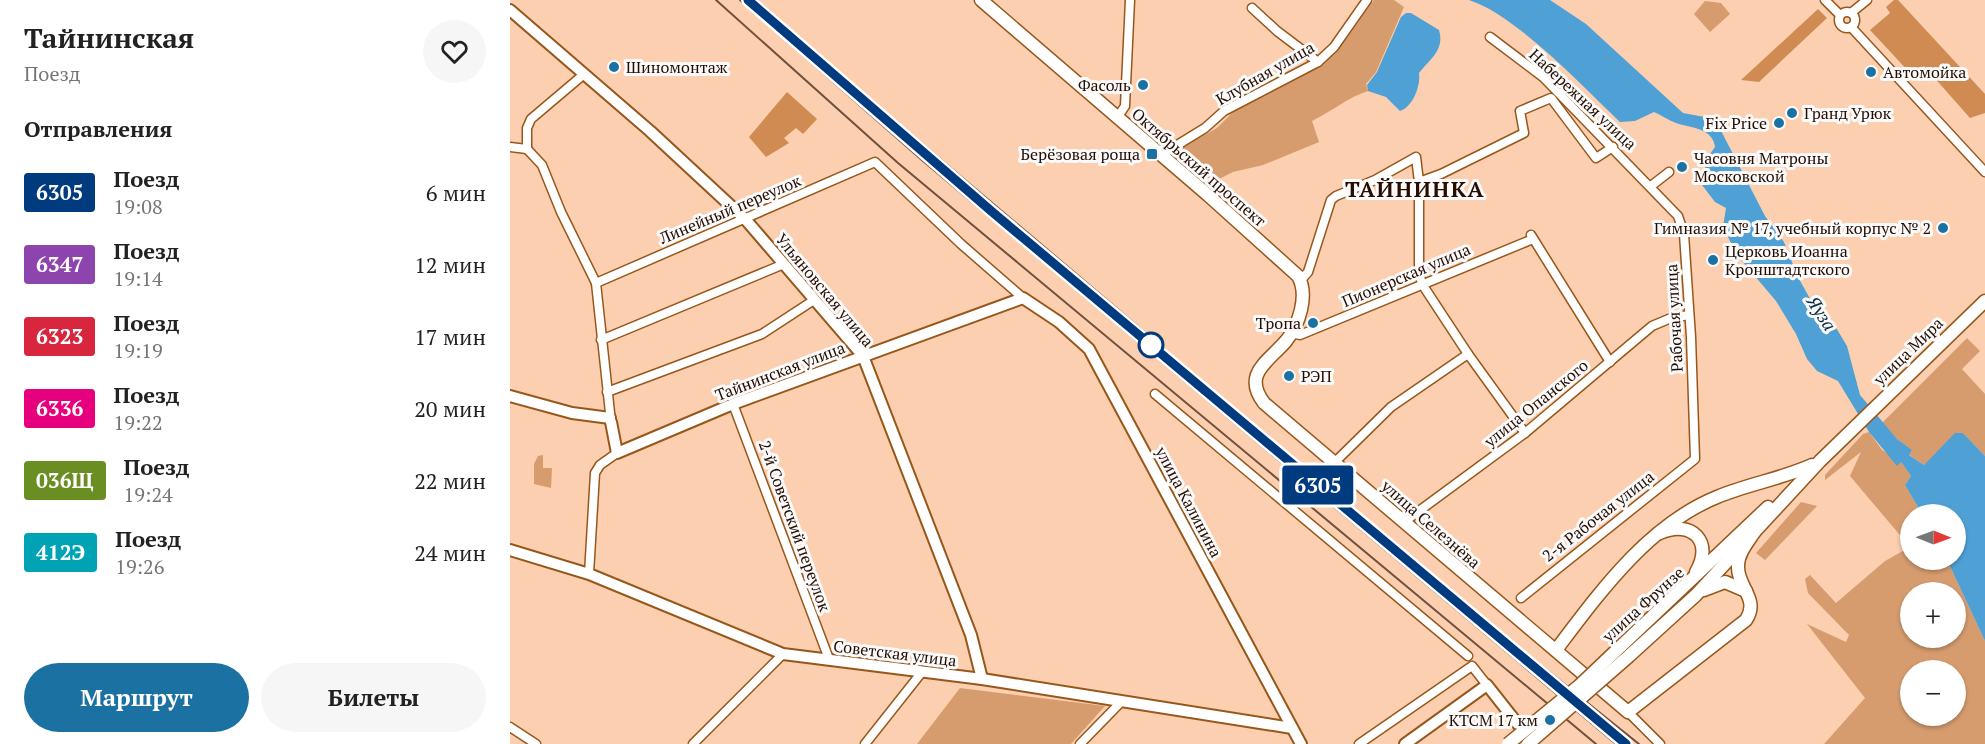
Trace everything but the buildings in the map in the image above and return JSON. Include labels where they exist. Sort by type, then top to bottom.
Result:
[{"type":"main road","name":"Октябрьский проспект","points":[[981,0],[1288,265],[1300,280]]},
{"type":"main road","points":[[1291,333],[1303,298],[1300,280]]},
{"type":"main road","name":"улица Мира","points":[[1855,426],[1985,301]]},
{"type":"main road","name":"улица Селезнёва","points":[[1291,333],[1258,371],[1256,388],[1270,409],[1628,712]]},
{"type":"main road","name":"улица Фрунзе","points":[[1528,744],[1629,656],[1755,531],[1855,426]]},
{"type":"main road","points":[[1556,650],[1600,593],[1677,517],[1716,497],[1787,476],[1820,461]]},
{"type":"main road","name":"улица Фрунзе","points":[[1508,744],[1579,686],[1620,646],[1693,590],[1755,519],[1798,484]]},
{"type":"main road","points":[[1657,535],[1672,528],[1683,528],[1692,532],[1700,540],[1703,550],[1702,561],[1693,590]]},
{"type":"main road","points":[[1628,712],[1746,620],[1751,606],[1738,566],[1741,554],[1755,531]]},
{"type":"main road","points":[[1693,590],[1725,582],[1747,591]]},
{"type":"street","points":[[1117,118],[1125,106],[1130,0]]},
{"type":"street","name":"Клубная улица","points":[[1161,155],[1205,128],[1228,109],[1318,62],[1334,47],[1367,0]]},
{"type":"street","points":[[1825,0],[1840,15],[1841,25],[1851,27],[1985,171]]},
{"type":"street","points":[[1840,15],[1844,12],[1851,13],[1867,0]]},
{"type":"street","points":[[1252,8],[1277,31],[1318,62]]},
{"type":"street","name":"Ульяновская улица","points":[[510,10],[650,131],[746,220],[863,356],[971,635],[982,679]]},
{"type":"street","points":[[1851,13],[1855,20],[1851,27]]},
{"type":"street","name":"Набережная улица","points":[[1490,37],[1543,77],[1651,186]]},
{"type":"street","points":[[527,149],[527,128],[531,119],[584,75]]},
{"type":"street","points":[[1419,182],[1441,174],[1524,133],[1520,111],[1551,98],[1596,158],[1613,147]]},
{"type":"street","points":[[510,147],[527,149],[542,165],[561,212],[596,283],[610,420],[617,453],[600,465],[595,473],[589,574]]},
{"type":"street","points":[[1300,280],[1308,272],[1333,197],[1375,180],[1416,157],[1419,182],[1419,272],[1422,284],[1468,354],[1525,432]]},
{"type":"street","name":"Линейный переулок","points":[[596,283],[746,220],[875,162],[961,244],[1023,298]]},
{"type":"street","points":[[1651,186],[1669,172]]},
{"type":"street","name":"Рабочая улица","points":[[1651,186],[1671,207],[1682,226],[1689,315],[1695,459]]},
{"type":"street","name":"Пионерская улица","points":[[1291,333],[1300,335],[1532,237],[1610,362]]},
{"type":"street","points":[[601,340],[784,264]]},
{"type":"street","name":"Тайнинская улица","points":[[617,453],[733,404],[1023,298]]},
{"type":"street","name":"улица Калинина","points":[[1023,298],[1059,322],[1089,349],[1276,693],[1301,744]]},
{"type":"street","points":[[607,392],[762,334],[814,300]]},
{"type":"street","name":"улица Опанского","points":[[1404,522],[1525,432],[1652,326],[1671,318],[1689,315]]},
{"type":"street","points":[[1334,463],[1391,407],[1468,354]]},
{"type":"street","points":[[1155,394],[1468,656]]},
{"type":"street","points":[[510,396],[572,413],[610,420]]},
{"type":"street","name":"2-й Советский переулок","points":[[733,404],[829,659]]},
{"type":"street","name":"2-я Рабочая улица","points":[[1521,598],[1695,459]]},
{"type":"street","name":"Советская улица","points":[[510,550],[589,574],[783,654],[982,679],[1292,728]]},
{"type":"street","points":[[693,744],[783,654]]},
{"type":"street","points":[[1359,744],[1472,666],[1533,744]]},
{"type":"street","points":[[866,744],[922,672]]},
{"type":"street","points":[[1405,744],[1487,685]]},
{"type":"street","points":[[1080,744],[1122,700]]},
{"type":"street","points":[[1628,712],[1660,744]]},
{"type":"street","points":[[510,727],[536,744]]},
{"type":"shaded area","points":[[1374,0],[1394,0],[1404,7],[1376,72],[1366,84],[1368,91],[1312,121],[1319,142],[1263,165],[1233,172],[1213,182],[1177,150],[1217,128],[1235,110],[1326,62],[1347,38]]},
{"type":"shaded area","points":[[1894,0],[1898,0],[1985,94],[1985,113],[1970,118],[1924,66],[1911,74],[1870,30],[1890,13],[1886,7]]},
{"type":"shaded area","points":[[1705,1],[1721,3],[1730,14],[1710,32],[1694,14]]},
{"type":"shaded area","points":[[1818,9],[1827,18],[1759,82],[1741,80]]},
{"type":"shaded area","points":[[787,92],[817,119],[803,134],[796,128],[784,138],[789,143],[766,157],[749,137]]},
{"type":"shaded area","points":[[1967,338],[1980,351],[1962,369],[1985,394],[1985,456],[1963,433],[1924,465],[1908,454],[1912,451],[1882,423]]},
{"type":"shaded area","points":[[1869,432],[1882,450],[1901,462],[1911,476],[1905,485],[1916,504],[1900,504],[1900,535],[1850,476],[1861,452],[1825,480],[1825,475],[1863,434]]},
{"type":"shaded area","points":[[543,455],[543,468],[552,468],[551,488],[534,484],[534,464],[538,456]]},
{"type":"shaded area","points":[[1801,502],[1817,506],[1765,560],[1756,553]]},
{"type":"shaded area","points":[[1900,553],[1900,570],[1952,570],[1957,582],[1900,582],[1900,648],[1966,648],[1966,600],[1985,641],[1985,744],[1824,744],[1865,698],[1807,624],[1846,642],[1849,635],[1808,593],[1805,579],[1810,575],[1836,603],[1885,561]]},
{"type":"shaded area","points":[[960,688],[1105,706],[1071,744],[917,744]]},
{"type":"water","points":[[1469,0],[1550,0],[1586,24],[1683,113],[1710,118],[1717,123],[1765,216],[1784,242],[1798,277],[1819,315],[1835,326],[1847,346],[1860,395],[1897,439],[1912,450],[1909,455],[1924,465],[1955,433],[1963,433],[1985,456],[1985,641],[1966,600],[1966,582],[1957,582],[1952,570],[1966,570],[1966,504],[1916,504],[1905,485],[1911,476],[1901,462],[1897,466],[1869,432],[1838,381],[1817,371],[1807,359],[1796,334],[1776,301],[1737,255],[1723,227],[1726,208],[1715,202],[1702,185],[1707,158],[1715,147],[1710,136],[1706,132],[1676,123],[1654,112],[1635,121],[1620,122],[1528,36],[1487,8]]},
{"type":"water","points":[[1406,13],[1411,13],[1439,30],[1440,43],[1435,54],[1419,73],[1417,89],[1412,100],[1405,109],[1400,111],[1386,97],[1368,91],[1367,85],[1377,72],[1401,17]]},
{"type":"railway","points":[[716,0],[898,163],[1596,744]]},
{"type":"railway","points":[[740,0],[923,161],[1616,744]]},
{"type":"railway","points":[[757,0],[908,132],[1339,498],[1639,744]]},
{"type":"train","name":"6305","points":[[748,0],[990,210],[1626,744]]},
{"type":"place","name":"Шиномонтаж","points":[[614,67]]},
{"type":"place","name":"Автомойка","points":[[1871,72]]},
{"type":"place","name":"Фасоль","points":[[1143,85]]},
{"type":"place","name":"Гранд Урюк","points":[[1792,113]]},
{"type":"place","name":"Fix Price","points":[[1779,123]]},
{"type":"place","name":"Берёзовая роща","points":[[1152,154]]},
{"type":"place","name":"Часовня Матроны Московской","points":[[1682,167]]},
{"type":"place","name":"Гимназия № 17, учебный корпус № 2","points":[[1943,228]]},
{"type":"place","name":"Церковь Иоанна Кронштадтского","points":[[1713,260]]},
{"type":"place","name":"Тропа","points":[[1313,323]]},
{"type":"place","name":"РЭП","points":[[1289,376]]},
{"type":"place","name":"КТСМ 17 км","points":[[1550,720]]},
{"type":"district","name":"ТАЙНИНКА","points":[[1415,188]]},
{"type":"water label","name":"Яуза","points":[[1822,313]]}]
